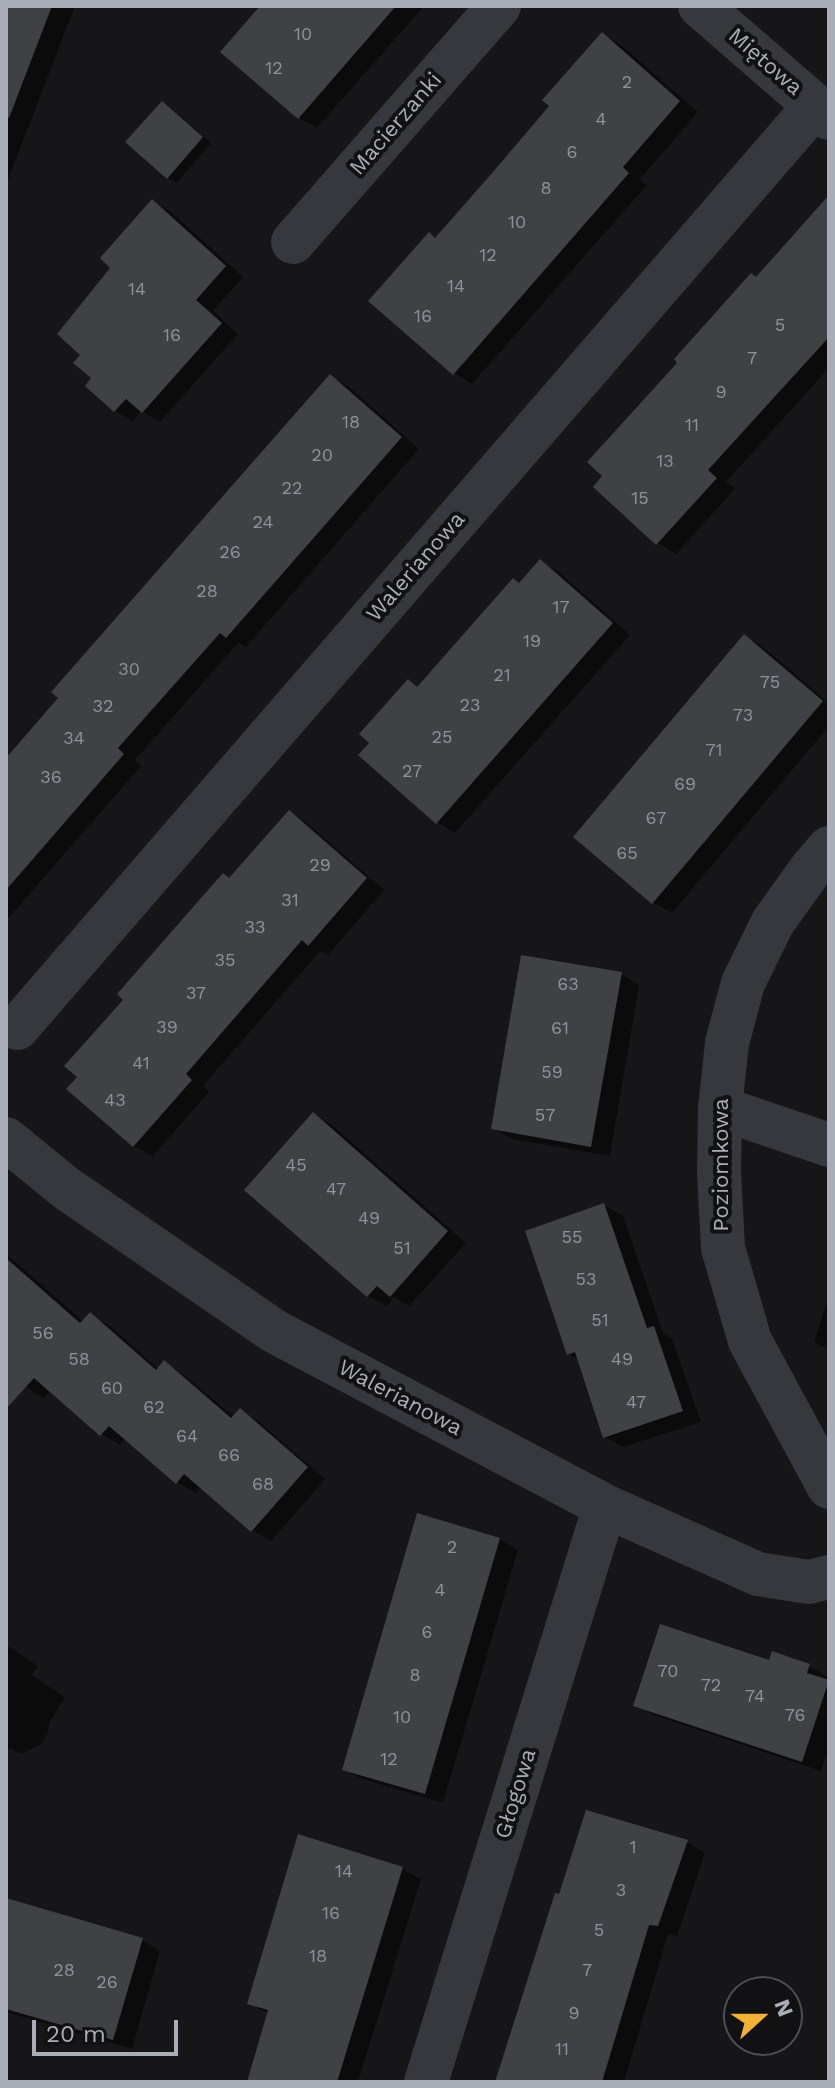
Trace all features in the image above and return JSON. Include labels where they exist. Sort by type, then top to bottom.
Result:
[{"type":"street","name":"Macierzanki","points":[[293,242],[499,6]]},
{"type":"street","name":"Miętowa","points":[[700,6],[822,112]]},
{"type":"street","name":"Walerianowa","points":[[17,1028],[822,112]]},
{"type":"street","name":"Poziomkowa","points":[[829,848],[773,922],[743,983],[727,1043],[720,1108],[719,1173],[723,1248],[750,1341],[829,1487]]},
{"type":"street","points":[[720,1108],[829,1145]]},
{"type":"street","name":"Walerianowa","points":[[6,1139],[66,1188],[274,1331],[605,1506],[758,1574],[809,1582],[829,1577]]},
{"type":"street","name":"Głogowa","points":[[426,2082],[605,1506]]},
{"type":"building","points":[[6,6],[52,6],[9,118],[6,117]]},
{"type":"building","points":[[260,6],[396,6],[298,119],[220,52]]},
{"type":"building","points":[[602,32],[680,101],[623,167],[629,173],[453,375],[368,301],[429,232],[435,238],[493,172],[549,106],[542,100]]},
{"type":"building","points":[[162,101],[203,137],[167,179],[125,142]]},
{"type":"building","points":[[829,195],[829,337],[708,470],[717,478],[656,545],[593,487],[602,476],[587,462],[677,363],[674,359],[751,273],[756,277]]},
{"type":"building","points":[[152,199],[226,266],[196,300],[222,323],[142,413],[126,399],[114,412],[85,386],[91,378],[73,363],[80,355],[57,334],[110,268],[100,258]]},
{"type":"building","points":[[330,374],[402,437],[226,638],[220,633],[118,748],[124,754],[6,890],[6,758],[58,698],[51,692]]},
{"type":"building","points":[[540,559],[613,623],[436,824],[358,755],[369,743],[359,734],[408,679],[417,687],[513,578],[519,583]]},
{"type":"building","points":[[744,634],[823,701],[652,904],[573,837]]},
{"type":"building","points":[[289,810],[367,878],[308,946],[302,940],[186,1074],[192,1080],[133,1147],[66,1089],[77,1077],[64,1066],[123,1000],[117,994],[201,898],[223,873],[229,878]]},
{"type":"building","points":[[521,955],[622,972],[591,1147],[491,1129]]},
{"type":"building","points":[[313,1112],[448,1231],[390,1297],[377,1286],[367,1297],[244,1190]]},
{"type":"building","points":[[604,1203],[647,1328],[654,1326],[683,1411],[603,1438],[575,1352],[567,1355],[525,1231]]},
{"type":"building","points":[[6,1258],[80,1323],[90,1312],[156,1370],[164,1360],[231,1418],[240,1408],[308,1467],[251,1532],[184,1474],[176,1484],[109,1426],[100,1436],[34,1378],[6,1409]]},
{"type":"building","points":[[417,1513],[500,1538],[425,1794],[342,1770]]},
{"type":"building","points":[[660,1624],[769,1660],[772,1651],[810,1664],[807,1673],[829,1680],[802,1762],[633,1706]]},
{"type":"building","points":[[586,1810],[688,1840],[658,1926],[649,1925],[602,2082],[495,2082],[555,1893],[559,1894]]},
{"type":"building","points":[[298,1834],[403,1867],[337,2082],[247,2082],[268,2010],[247,2004]]},
{"type":"building","points":[[6,1898],[143,1938],[113,2040],[6,2009]]}]
